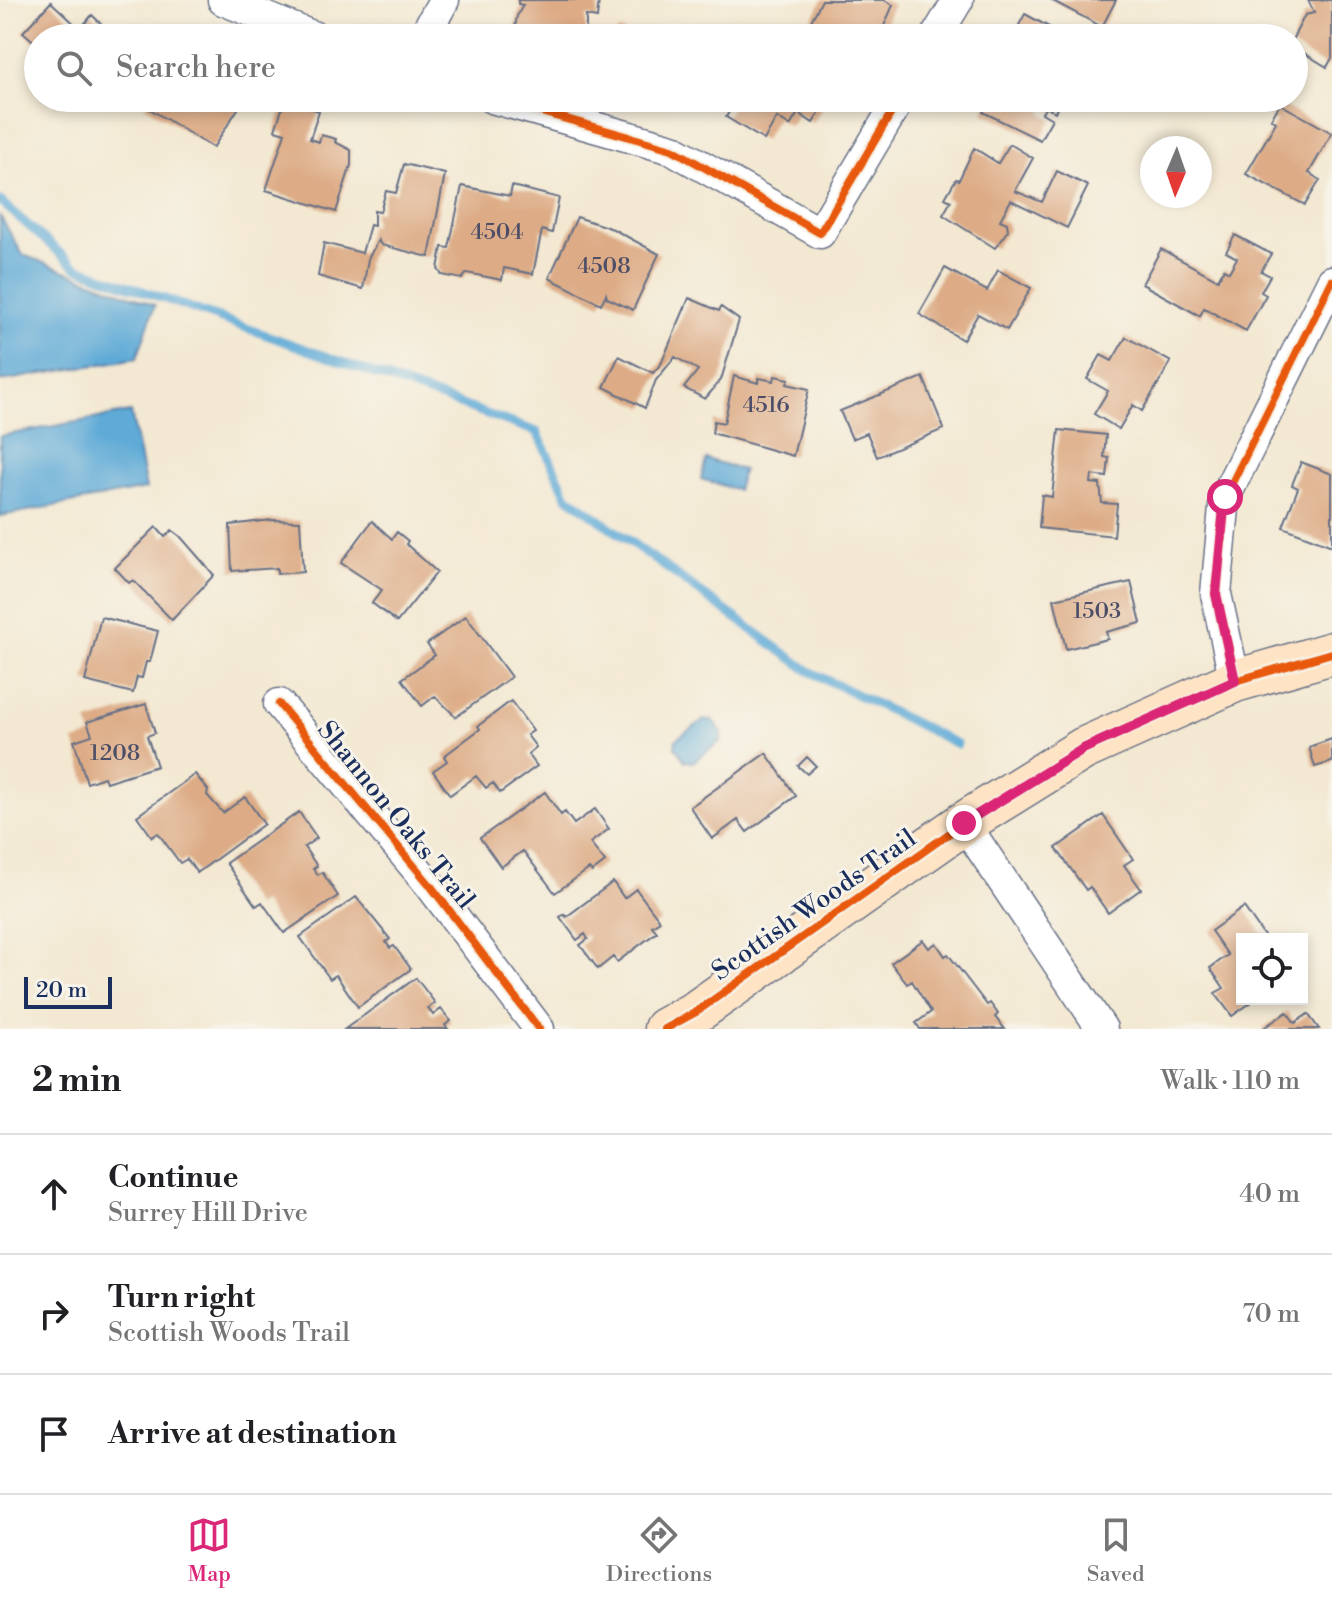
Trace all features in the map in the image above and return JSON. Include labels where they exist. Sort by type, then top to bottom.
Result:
[{"type":"street","points":[[223,0],[282,24]]},
{"type":"street","points":[[431,24],[444,0]]},
{"type":"street","points":[[943,24],[958,0]]},
{"type":"street","points":[[541,112],[672,149],[820,233],[892,112]]},
{"type":"street","points":[[1235,681],[1216,594],[1225,497],[1332,281]]},
{"type":"street","name":"Scottish Woods Trail","points":[[665,1029],[696,1012],[964,823],[1083,749],[1235,681],[1332,653]]},
{"type":"street","name":"Shannon Oaks Trail","points":[[279,704],[430,885],[539,1029]]},
{"type":"street","points":[[964,823],[1102,1029]]},
{"type":"water","points":[[0,216],[23,255],[155,305],[137,358],[0,381]]},
{"type":"water","points":[[131,412],[146,489],[0,516],[0,436]]},
{"type":"water","points":[[706,459],[743,470],[737,490],[701,479]]},
{"type":"water","points":[[704,720],[712,720],[722,733],[721,741],[693,762],[685,761],[675,747],[676,739]]},
{"type":"building","points":[[518,0],[599,0],[597,18],[586,16],[586,24],[516,24],[523,5],[518,4]]},
{"type":"building","points":[[822,0],[884,0],[893,5],[885,24],[810,23]]},
{"type":"building","points":[[1051,0],[1116,0],[1104,24],[1096,24]]},
{"type":"building","points":[[1308,0],[1332,0],[1332,58],[1327,67],[1308,55],[1308,24],[1300,24],[1305,15],[1314,13]]},
{"type":"building","points":[[51,2],[75,24],[30,24]]},
{"type":"building","points":[[1025,14],[1043,24],[1020,24]]},
{"type":"building","points":[[92,15],[101,24],[84,24]]},
{"type":"building","points":[[155,112],[236,112],[213,148]]},
{"type":"building","points":[[281,112],[319,112],[310,139],[319,142],[321,135],[336,139],[335,142],[351,150],[351,165],[336,212],[266,190],[285,133],[275,130]]},
{"type":"building","points":[[729,112],[820,112],[813,123],[798,113],[790,126],[777,118],[764,140],[726,117]]},
{"type":"building","points":[[983,112],[1043,112],[1052,119],[1040,140]]},
{"type":"building","points":[[1275,112],[1294,112],[1332,133],[1309,173],[1320,180],[1305,205],[1246,174],[1276,122],[1271,119]]},
{"type":"building","points":[[1010,144],[1033,158],[1015,191],[1042,202],[1057,171],[1088,186],[1067,228],[1011,200],[1000,220],[1007,223],[1008,230],[995,248],[943,215],[951,201],[945,198],[956,179],[959,180],[974,148],[998,163]]},
{"type":"building","points":[[404,164],[445,174],[429,257],[381,245],[378,240],[368,259],[363,289],[318,276],[324,243],[362,253],[370,225],[374,226],[374,211],[380,212],[386,191],[396,193]]},
{"type":"building","points":[[462,186],[510,196],[512,186],[559,198],[552,233],[542,230],[533,274],[504,268],[502,280],[467,273],[462,279],[442,275],[438,269],[442,247],[449,248]]},
{"type":"building","points":[[577,217],[613,229],[659,254],[633,310],[607,298],[606,294],[601,304],[549,278]]},
{"type":"building","points":[[1235,235],[1271,254],[1261,271],[1270,276],[1261,292],[1266,295],[1246,331],[1204,308],[1200,316],[1142,284],[1161,249],[1218,280],[1224,269],[1229,272],[1237,258],[1226,252]]},
{"type":"building","points":[[945,268],[987,291],[998,270],[1031,288],[1007,330],[978,314],[963,340],[919,314]]},
{"type":"building","points":[[689,298],[719,311],[721,307],[739,320],[721,380],[705,399],[684,388],[698,370],[675,357],[656,380],[645,408],[604,387],[619,356],[653,373],[661,364]]},
{"type":"building","points":[[1126,337],[1171,362],[1142,411],[1133,405],[1119,429],[1094,414],[1108,391],[1087,379],[1101,355],[1112,361]]},
{"type":"building","points":[[734,376],[758,383],[759,378],[774,381],[775,376],[789,379],[787,384],[809,389],[793,456],[712,433],[714,421],[724,423]]},
{"type":"building","points":[[923,377],[944,429],[877,457],[867,433],[852,439],[840,411]]},
{"type":"building","points":[[1059,430],[1106,435],[1104,457],[1109,458],[1107,477],[1092,475],[1091,483],[1100,484],[1102,503],[1117,504],[1114,536],[1039,528],[1042,495],[1052,497]]},
{"type":"building","points":[[1301,462],[1332,474],[1332,546],[1283,527],[1298,488],[1292,485]]},
{"type":"building","points":[[272,520],[300,521],[303,572],[277,574],[277,568],[232,571],[230,525]]},
{"type":"building","points":[[372,521],[392,539],[397,532],[437,572],[397,622],[372,603],[382,590],[341,563]]},
{"type":"building","points":[[156,527],[165,537],[172,530],[180,536],[214,575],[172,620],[133,580],[129,583],[115,568]]},
{"type":"building","points":[[1131,582],[1141,623],[1106,632],[1108,639],[1066,649],[1054,599]]},
{"type":"building","points":[[466,616],[511,677],[456,717],[435,696],[422,706],[402,679],[435,655],[427,644]]},
{"type":"building","points":[[101,617],[158,631],[150,662],[146,662],[142,678],[137,677],[133,693],[85,681]]},
{"type":"building","points":[[511,701],[533,731],[527,735],[536,747],[528,754],[537,766],[500,793],[493,783],[486,788],[476,776],[450,795],[433,771],[447,761],[444,756]]},
{"type":"building","points":[[146,704],[155,733],[147,736],[157,766],[106,782],[104,777],[87,783],[74,741],[92,735],[87,722]]},
{"type":"building","points":[[1332,739],[1332,762],[1315,767],[1309,747]]},
{"type":"building","points":[[766,753],[796,796],[747,832],[738,820],[712,839],[690,807]]},
{"type":"building","points":[[807,757],[816,766],[807,774],[798,766]]},
{"type":"building","points":[[195,774],[208,790],[207,795],[223,813],[245,797],[264,824],[197,873],[187,859],[180,863],[158,833],[152,837],[137,816]]},
{"type":"building","points":[[545,792],[561,815],[565,812],[574,824],[595,809],[609,829],[590,843],[605,862],[592,872],[589,869],[555,893],[523,851],[501,867],[480,838]]},
{"type":"building","points":[[299,812],[317,838],[304,847],[317,866],[313,869],[318,875],[322,872],[338,896],[284,933],[262,902],[256,906],[226,863]]},
{"type":"building","points":[[1103,815],[1133,859],[1124,865],[1141,889],[1108,913],[1090,887],[1086,890],[1056,848]]},
{"type":"building","points":[[613,882],[624,898],[636,889],[660,921],[652,926],[657,932],[617,962],[613,957],[598,969],[580,945],[588,939],[585,934],[577,940],[560,917],[564,914],[566,917]]},
{"type":"building","points":[[356,897],[390,939],[386,942],[390,948],[394,946],[411,969],[358,1007],[336,975],[330,979],[300,937]]},
{"type":"building","points":[[1244,907],[1262,933],[1236,933],[1236,1005],[1248,1005],[1232,1016],[1215,993],[1224,988],[1210,968],[1228,955],[1211,931]]},
{"type":"building","points":[[923,940],[929,948],[936,943],[945,956],[948,954],[987,1005],[990,1003],[998,1014],[995,1017],[1005,1029],[920,1029],[916,1023],[931,1012],[912,981],[907,984],[891,963]]},
{"type":"building","points":[[416,978],[435,1003],[428,1008],[433,1015],[441,1009],[451,1021],[445,1025],[448,1029],[345,1029]]},
{"type":"building","points":[[1287,1012],[1295,1023],[1308,1014],[1319,1029],[1262,1029]]},
{"type":"waterway","points":[[0,201],[76,267],[537,432],[567,496],[809,671],[957,744]]},
{"type":"cycle path","points":[[541,112],[672,149],[820,233],[892,112]]},
{"type":"cycle path","points":[[1235,681],[1216,594],[1225,497],[1332,281]]},
{"type":"cycle path","points":[[665,1029],[696,1012],[964,823],[1083,749],[1235,681],[1332,653]]},
{"type":"cycle path","points":[[279,704],[430,885],[539,1029]]},
{"type":"route","points":[[964,823],[1083,749],[1235,681],[1216,594],[1218,539],[1225,497]]}]
